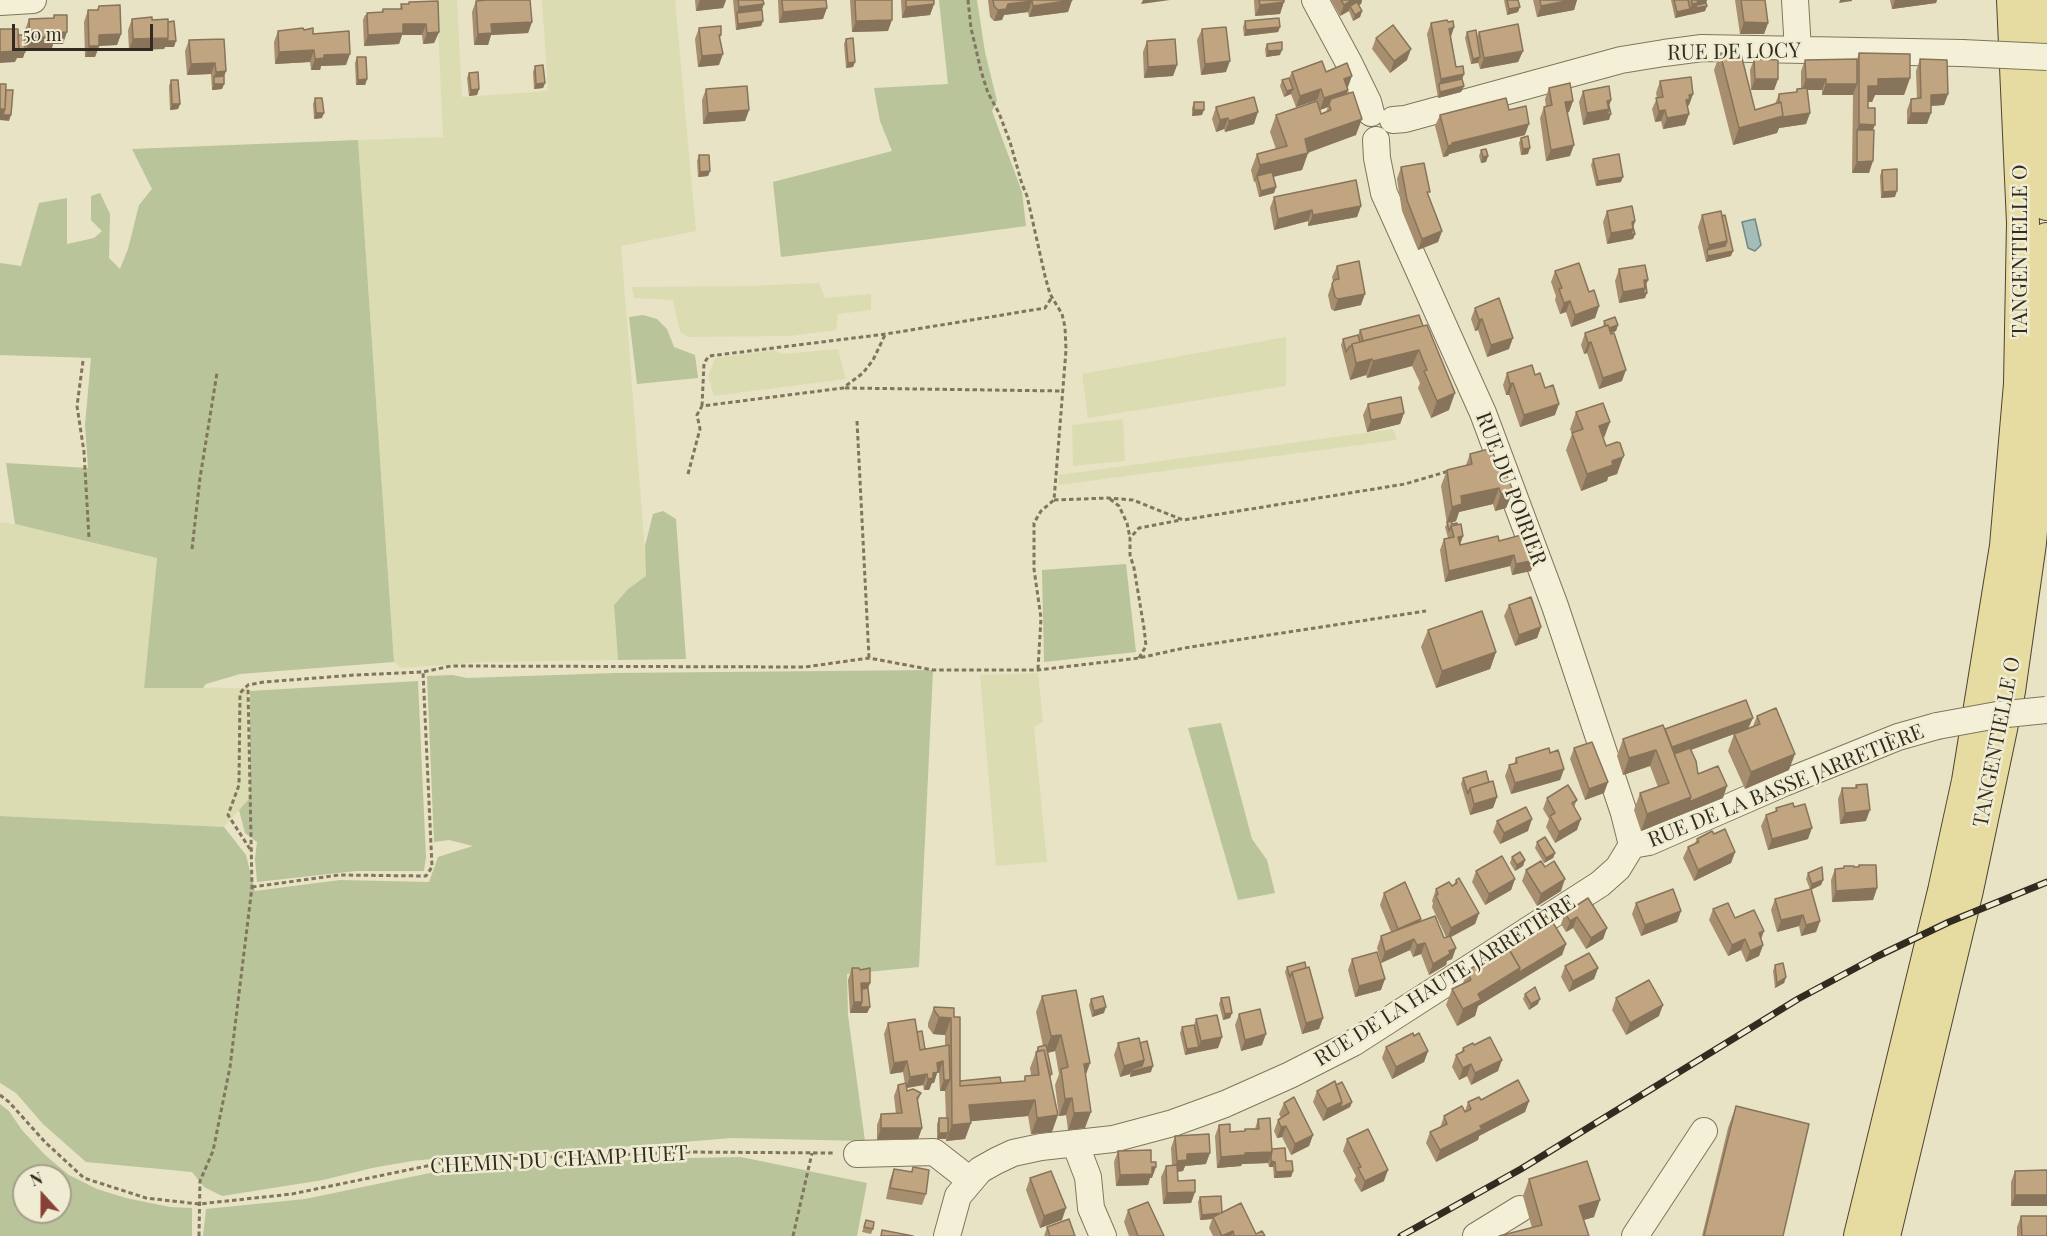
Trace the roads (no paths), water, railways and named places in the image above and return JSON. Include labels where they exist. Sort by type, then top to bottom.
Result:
[{"type":"main road","name":"TANGENTIELLE O","points":[[1865,1233],[1968,782],[2006,546],[2019,384],[2023,223],[2013,0]]},
{"type":"main road","name":"TANGENTIELLE O","points":[[2037,0],[2043,72],[2047,204]]},
{"type":"main road","name":"TANGENTIELLE O","points":[[1865,1233],[1967,890],[2009,691],[2030,543],[2043,386],[2047,239]]},
{"type":"street","points":[[0,2],[33,0]]},
{"type":"street","points":[[1315,0],[1368,102],[1382,117]]},
{"type":"street","points":[[1795,0],[1798,50]]},
{"type":"street","name":"RUE DE LOCY","points":[[1382,117],[1405,120],[1621,60],[1702,48],[2047,57]]},
{"type":"street","name":"RUE DU POIRIER","points":[[1382,117],[1365,120],[1365,128],[1368,136],[1376,140],[1384,193],[1484,413],[1555,606],[1624,813],[1632,845]]},
{"type":"street","name":"RUE DE LA BASSE JARRETIÈRE","points":[[1632,845],[1649,842],[1784,783],[1898,737],[1987,716],[2047,710]]},
{"type":"street","name":"RUE DE LA HAUTE JARRETIÈRE","points":[[970,1180],[980,1170],[1013,1154],[1041,1147],[1113,1138],[1173,1123],[1225,1104],[1353,1043],[1600,884],[1618,868],[1632,845]]},
{"type":"street","points":[[1635,1236],[1704,1131]]},
{"type":"street","points":[[1074,1143],[1088,1177],[1091,1208],[1103,1236]]},
{"type":"street","points":[[857,1154],[934,1152],[970,1180],[958,1196],[947,1236]]},
{"type":"street","points":[[1476,1236],[1520,1209]]},
{"type":"water","points":[[1755,219],[1761,245],[1755,251],[1748,248],[1742,222]]},
{"type":"railway","points":[[1401,1236],[1521,1169],[1798,999],[1878,956],[1949,922],[2047,882]]}]
